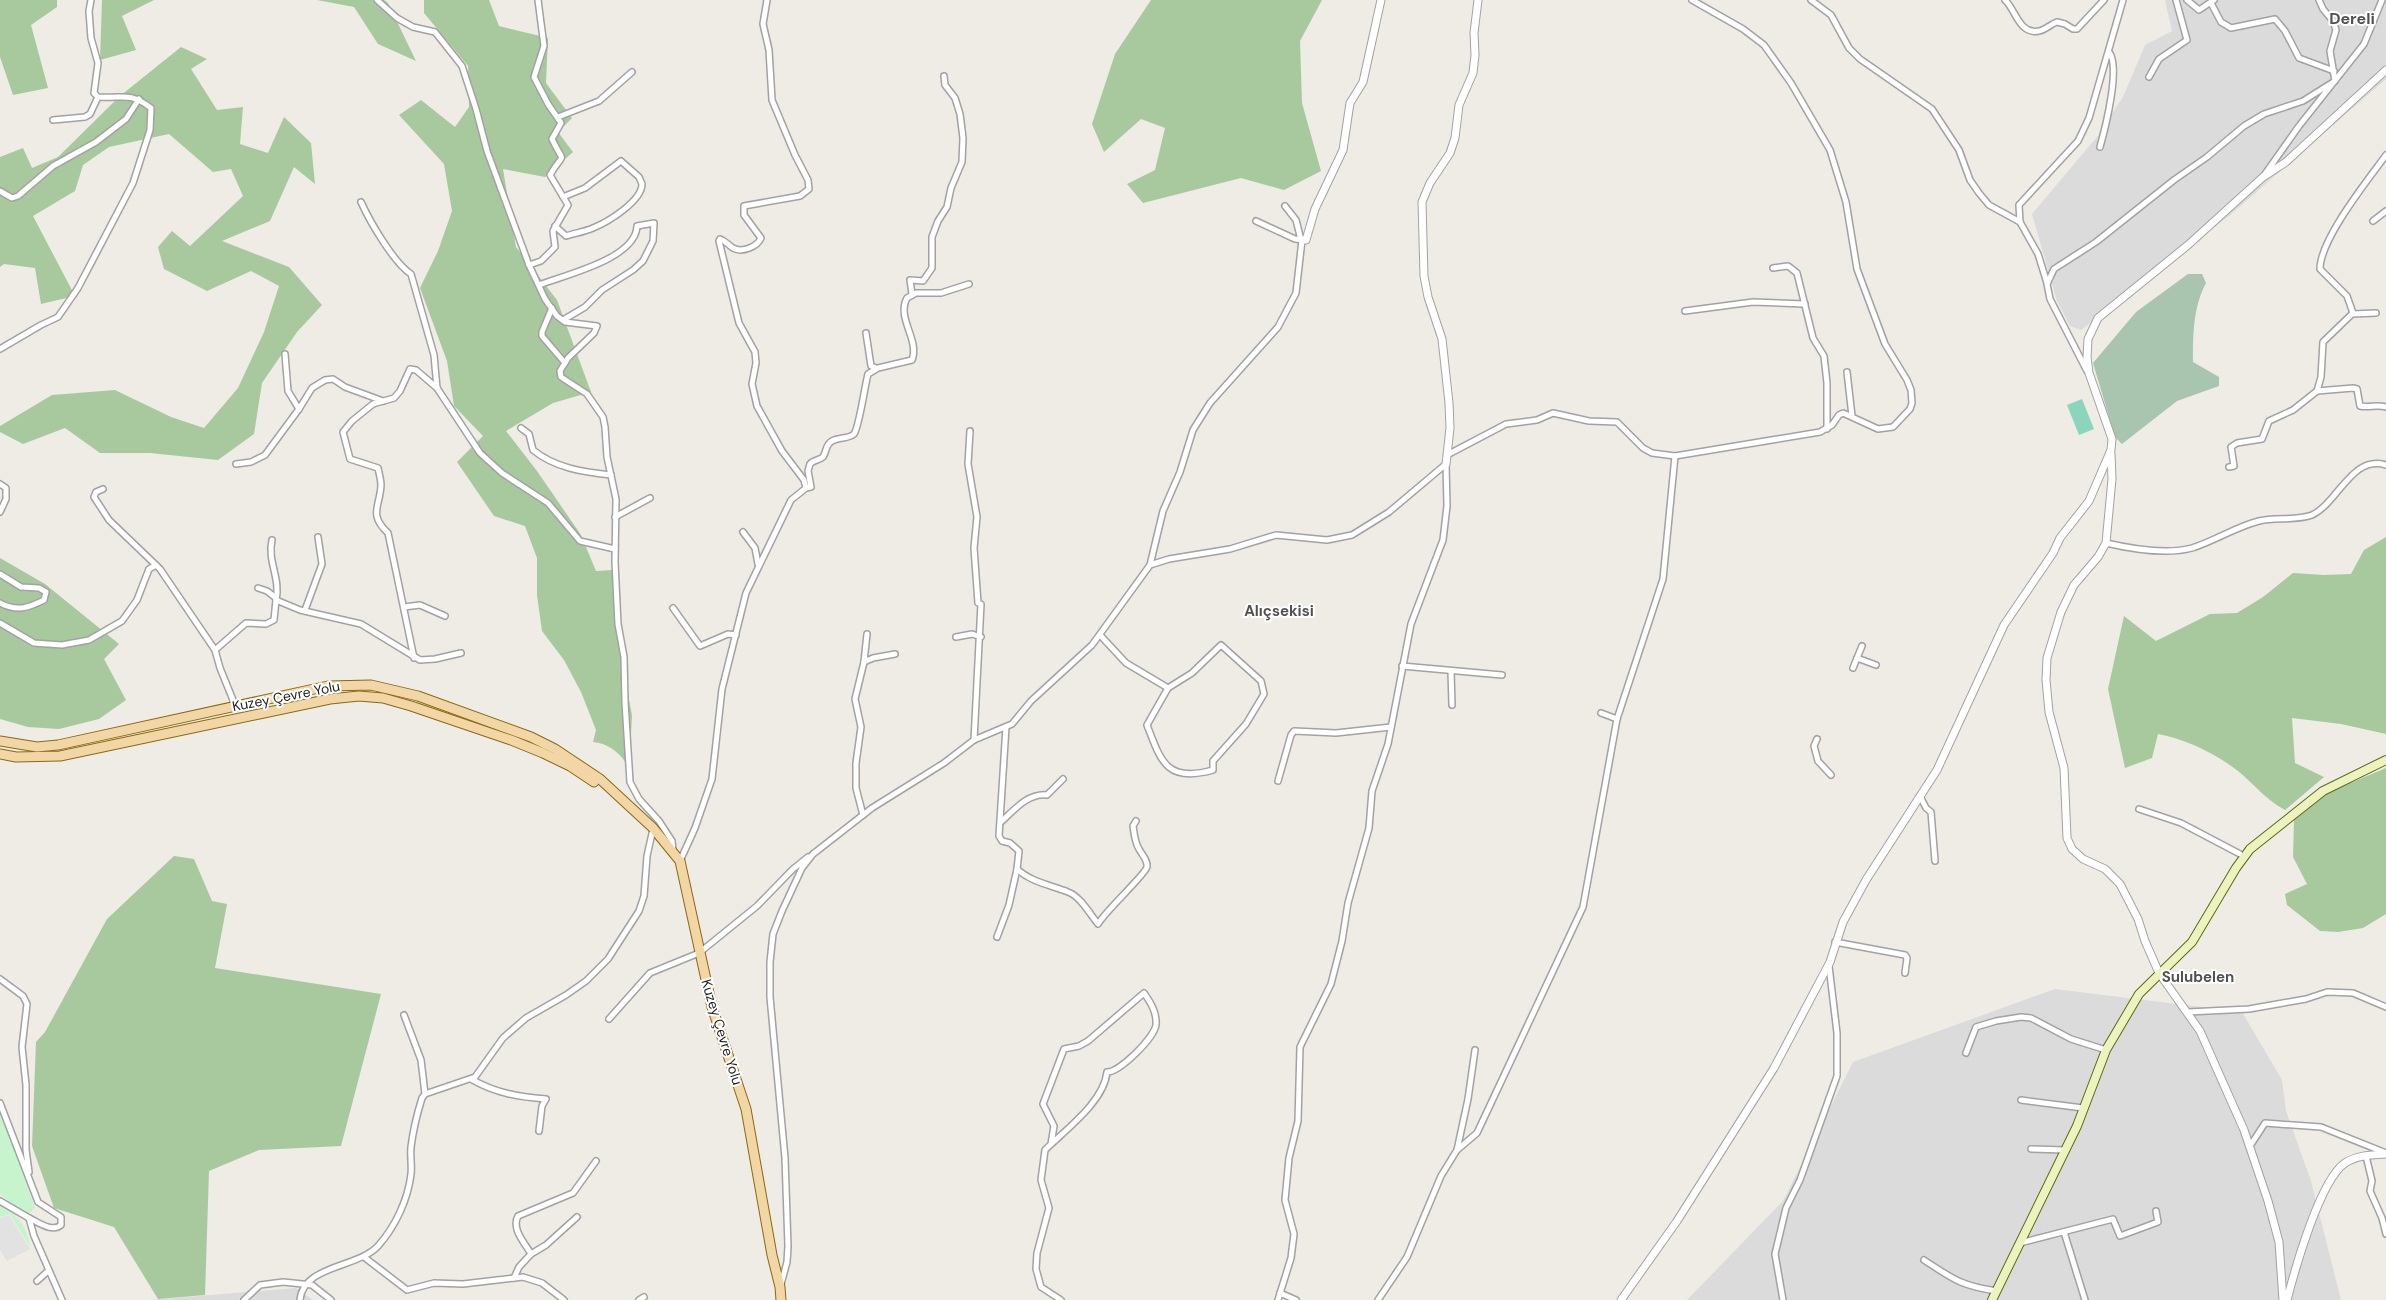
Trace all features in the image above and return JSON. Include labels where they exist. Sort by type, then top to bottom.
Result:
[{"type":"main road","name":"Kuzey Çevre Yolu","points":[[0,741],[37,747],[58,745],[328,686],[357,684],[391,689],[478,716],[531,737],[575,761],[600,779],[653,828],[680,861],[699,953],[721,1039],[746,1109],[781,1300]]},
{"type":"main road","name":"Kuzey Çevre Yolu","points":[[0,754],[16,757],[60,756],[330,699],[359,696],[383,698],[511,740],[570,766],[598,785],[612,791]]},
{"type":"main road","points":[[2158,972],[2192,942],[2243,857],[2261,839],[2325,784],[2373,764],[2386,755]]},
{"type":"main road","points":[[1992,1300],[2037,1205],[2066,1150],[2108,1047],[2139,994],[2196,930],[2240,854],[2256,838],[2337,783],[2375,767],[2386,760]]},
{"type":"street","points":[[0,350],[42,325],[58,318],[78,288],[133,183],[150,130],[151,108],[139,99],[130,96],[98,97],[94,93],[93,87],[98,63],[90,38],[89,11],[91,0]]},
{"type":"street","points":[[377,0],[397,18],[413,27],[435,32],[462,66],[487,151],[538,285],[552,308],[563,320],[594,325],[597,328],[560,371],[561,377],[587,394],[603,417],[616,499],[614,549],[618,624],[624,657],[624,702],[630,782],[638,799],[659,820],[672,841],[673,851]]},
{"type":"street","points":[[529,265],[541,261],[555,247],[553,232],[568,204],[550,175],[563,156],[552,139],[561,126],[558,117],[548,104],[534,77],[544,46],[538,0]]},
{"type":"street","points":[[767,0],[762,24],[769,50],[772,100],[795,155],[808,180],[809,189],[800,196],[744,206],[744,215],[761,238],[752,247],[737,250],[724,240],[719,241],[739,323],[754,352],[756,363],[752,384],[757,406],[782,451],[804,480],[806,488]]},
{"type":"street","points":[[1256,221],[1306,240],[1315,209],[1343,150],[1350,103],[1363,82],[1381,0]]},
{"type":"street","points":[[1278,1300],[1291,1258],[1294,1234],[1285,1200],[1289,1158],[1298,1120],[1300,1047],[1331,984],[1348,903],[1369,828],[1372,791],[1388,744],[1411,624],[1443,540],[1447,506],[1446,464],[1450,428],[1449,403],[1442,339],[1428,297],[1424,276],[1422,202],[1430,183],[1450,153],[1455,138],[1459,105],[1473,73],[1475,55],[1474,33],[1478,0]]},
{"type":"street","points":[[1447,455],[1506,424],[1537,420],[1553,413],[1589,421],[1617,422],[1622,424],[1643,448],[1652,453],[1675,456],[1801,436],[1827,429],[1843,413],[1868,426],[1887,429],[1893,427],[1910,409],[1912,396],[1907,380],[1885,344],[1857,269],[1846,202],[1830,150],[1791,83],[1764,45],[1743,29],[1692,0]]},
{"type":"street","points":[[1811,0],[1831,15],[1850,48],[1860,60],[1932,109],[1959,150],[1970,180],[1979,193],[1989,205],[2020,222]]},
{"type":"street","points":[[2005,0],[2010,4],[2018,22],[2023,27],[2034,32],[2041,31],[2057,22],[2077,29],[2104,0]]},
{"type":"street","points":[[2116,0],[2120,6]]},
{"type":"street","points":[[2123,0],[2089,118],[2078,141],[2019,205],[2020,222],[2038,254],[2050,298],[2089,373],[2108,427],[2111,450],[2112,479],[2106,543],[2098,557],[2074,585],[2051,639],[2047,658],[2046,680],[2049,712],[2064,768],[2067,838],[2072,849],[2084,859],[2105,869],[2120,884],[2138,919],[2158,972],[2200,1031],[2250,1146],[2268,1201],[2279,1242],[2285,1300]]},
{"type":"street","points":[[2149,77],[2158,59],[2187,40],[2176,0]]},
{"type":"street","points":[[2187,0],[2195,9],[2199,10],[2212,2],[2221,22],[2232,28],[2275,20],[2285,30],[2299,58],[2334,71]]},
{"type":"street","points":[[2203,0],[2205,7]]},
{"type":"street","points":[[2319,0],[2323,9],[2333,21],[2336,30],[2330,51],[2335,81]]},
{"type":"street","points":[[2263,176],[2299,126],[2364,44],[2382,0]]},
{"type":"street","points":[[2100,147],[2109,115],[2114,75],[2112,56],[2109,52]]},
{"type":"street","points":[[2089,373],[2086,357],[2088,339],[2098,318],[2188,245],[2263,176],[2286,162],[2386,70]]},
{"type":"street","points":[[558,117],[599,101],[632,72]]},
{"type":"street","points":[[912,294],[910,280],[923,281],[931,272],[932,237],[938,221],[946,210],[951,188],[962,162],[963,143],[960,114],[955,98],[946,85],[944,76]]},
{"type":"street","points":[[2047,284],[2054,270],[2096,242],[2174,180],[2207,157],[2244,126],[2264,114],[2303,101],[2335,81]]},
{"type":"street","points":[[53,120],[85,117],[90,114],[98,97]]},
{"type":"street","points":[[0,192],[12,198],[18,196],[53,166],[96,142],[126,119],[139,99]]},
{"type":"street","points":[[2353,314],[2347,296],[2320,268],[2320,260],[2331,236],[2386,156]]},
{"type":"street","points":[[555,226],[566,236],[595,228],[628,206],[638,196],[642,184],[639,177],[620,161],[585,188],[562,197]]},
{"type":"street","points":[[361,202],[371,223],[402,268],[411,274],[434,355],[437,388]]},
{"type":"street","points":[[609,1019],[650,973],[699,953],[757,906],[793,869],[863,815],[944,763],[974,740],[1012,724],[1031,701],[1092,645],[1150,565],[1163,510],[1180,472],[1193,430],[1210,403],[1278,327],[1296,293],[1302,240],[1296,220],[1285,206]]},
{"type":"street","points":[[2372,222],[2386,211]]},
{"type":"street","points":[[538,285],[608,261],[631,241],[637,233],[637,226],[654,223],[653,242],[643,261],[633,270],[602,290],[585,307],[563,320]]},
{"type":"street","points":[[1773,268],[1788,266],[1793,268],[1796,273],[1813,338],[1824,356],[1827,383],[1827,429]]},
{"type":"street","points":[[680,861],[695,828],[712,778],[722,689],[746,593],[758,565],[791,500],[810,487],[808,467],[812,461],[824,455],[826,445],[854,433],[859,414],[864,405],[868,374],[876,368],[912,360],[914,350],[904,307],[907,298],[912,294],[941,293],[969,284]]},
{"type":"street","points":[[1685,311],[1753,302],[1805,304]]},
{"type":"street","points":[[552,308],[542,336],[565,363]]},
{"type":"street","points":[[2317,391],[2321,377],[2323,342],[2353,314],[2376,313]]},
{"type":"street","points":[[866,333],[871,366],[876,368]]},
{"type":"street","points":[[284,354],[288,391],[300,409]]},
{"type":"street","points":[[414,658],[388,533],[381,526],[375,512],[381,484],[378,468],[350,459],[343,432],[352,421],[373,404],[394,398],[400,391],[410,369],[416,370],[437,388],[480,453],[502,473],[548,503],[580,540],[614,549]]},
{"type":"street","points":[[1846,372],[1852,416]]},
{"type":"street","points":[[236,464],[252,462],[265,455],[300,409],[312,388],[325,380],[333,379],[345,387],[383,401]]},
{"type":"street","points":[[2229,467],[2234,466],[2231,447],[2237,443],[2262,439],[2269,421],[2284,416],[2317,391],[2353,388],[2356,389],[2360,406],[2369,408],[2378,405],[2386,406]]},
{"type":"street","points":[[521,428],[530,434],[532,450],[549,462],[575,470],[611,475]]},
{"type":"street","points":[[970,430],[968,464],[977,517],[974,548],[976,589],[978,604],[981,604],[981,637],[974,740]]},
{"type":"street","points":[[1783,1300],[1775,1254],[1786,1208],[1800,1180],[1837,1076],[1837,1033],[1828,970],[1835,942],[1843,922],[1866,880],[1937,770],[2004,625],[2053,553],[2060,538],[2089,501],[2111,450]]},
{"type":"street","points":[[1378,1300],[1407,1257],[1441,1176],[1457,1150],[1477,1133],[1583,907],[1617,719],[1662,579],[1675,456]]},
{"type":"street","points":[[2106,543],[2123,547],[2173,550],[2192,548],[2236,528],[2261,520],[2310,515],[2321,509],[2359,469],[2368,464],[2379,462],[2386,465]]},
{"type":"street","points":[[1150,565],[1169,559],[1230,548],[1276,535],[1327,540],[1352,535],[1389,512],[1446,464]]},
{"type":"street","points":[[0,484],[6,488],[6,492],[0,512]]},
{"type":"street","points":[[103,489],[96,492],[94,497],[98,506],[109,520],[154,561],[160,569],[215,650],[235,705]]},
{"type":"street","points":[[615,517],[650,498]]},
{"type":"street","points":[[743,532],[755,548],[758,565]]},
{"type":"street","points":[[305,610],[322,564],[318,537]]},
{"type":"street","points":[[215,650],[246,623],[266,624],[274,620],[278,582],[270,549],[272,540]]},
{"type":"street","points":[[0,622],[34,644],[62,645],[89,640],[122,621],[137,600],[149,569],[156,565]]},
{"type":"street","points":[[0,574],[21,586],[39,588],[46,592],[44,600],[26,610],[8,607],[0,603]]},
{"type":"street","points":[[258,588],[267,591],[276,599],[305,610],[361,624],[420,660],[435,659],[461,653]]},
{"type":"street","points":[[404,607],[420,605],[445,616]]},
{"type":"street","points":[[673,608],[700,646],[728,634],[736,635]]},
{"type":"street","points":[[863,815],[856,788],[856,763],[861,727],[855,699],[864,662],[867,634]]},
{"type":"street","points":[[956,637],[972,634],[981,637]]},
{"type":"street","points":[[1100,635],[1126,663],[1168,688]]},
{"type":"street","points":[[1221,645],[1261,681],[1264,694],[1246,724],[1213,761],[1213,770],[1198,774],[1172,771],[1163,762],[1147,725],[1168,688],[1192,673],[1221,645]]},
{"type":"street","points":[[1853,668],[1862,646]]},
{"type":"street","points":[[864,662],[873,658],[895,654]]},
{"type":"street","points":[[1857,658],[1876,665]]},
{"type":"street","points":[[1402,666],[1451,672],[1502,675]]},
{"type":"street","points":[[1451,672],[1452,705]]},
{"type":"street","points":[[1601,713],[1617,719]]},
{"type":"street","points":[[997,937],[1009,905],[1019,851],[1000,838],[1006,727]]},
{"type":"street","points":[[1278,781],[1291,735],[1294,732],[1336,733],[1391,727]]},
{"type":"street","points":[[1817,738],[1814,746],[1818,761],[1831,775]]},
{"type":"street","points":[[1001,822],[1029,798],[1038,794],[1047,795],[1063,779]]},
{"type":"street","points":[[1920,796],[1926,808],[1932,812],[1935,861]]},
{"type":"street","points":[[2138,810],[2181,824],[2240,854]]},
{"type":"street","points":[[1017,869],[1023,875],[1054,888],[1070,892],[1098,924],[1102,917],[1144,873],[1147,866],[1146,859],[1137,847],[1133,826],[1136,821]]},
{"type":"street","points":[[300,1300],[307,1283],[328,1269],[364,1257],[378,1246],[390,1230],[406,1195],[411,1172],[414,1130],[422,1098],[425,1094],[449,1084],[471,1079],[479,1072],[503,1038],[526,1018],[586,981],[608,959],[639,911],[644,896],[647,856],[653,828]]},
{"type":"street","points":[[780,1287],[787,1262],[788,1246],[785,1158],[770,997],[770,962],[773,934],[782,911],[802,868],[813,854]]},
{"type":"street","points":[[1835,942],[1905,955],[1907,958],[1905,973]]},
{"type":"street","points":[[1621,1300],[1677,1221],[1770,1075],[1830,962]]},
{"type":"street","points":[[0,979],[23,996],[27,1004],[22,1047],[26,1085],[26,1150],[30,1180]]},
{"type":"street","points":[[2188,1012],[2248,1009],[2306,999],[2327,992],[2353,993],[2386,1007]]},
{"type":"street","points":[[1052,1144],[1054,1126],[1043,1104],[1064,1049],[1079,1046],[1088,1041],[1144,993],[1154,1008],[1156,1026],[1148,1041],[1122,1066],[1113,1072],[1107,1072],[1106,1084],[1101,1091],[1072,1127],[1045,1150],[1041,1166],[1041,1180],[1048,1208],[1036,1253],[1036,1269],[1040,1287],[1062,1300]]},
{"type":"street","points":[[404,1015],[421,1060],[425,1094]]},
{"type":"street","points":[[1966,1053],[1976,1028],[1996,1021],[2021,1017],[2042,1022],[2071,1039],[2108,1047]]},
{"type":"street","points":[[1457,1150],[1468,1099],[1475,1050]]},
{"type":"street","points":[[471,1079],[482,1086],[514,1096],[546,1099],[542,1106],[539,1131]]},
{"type":"street","points":[[2021,1100],[2084,1108]]},
{"type":"street","points":[[0,1103],[38,1202],[58,1214],[62,1221],[61,1225],[53,1229],[0,1201]]},
{"type":"street","points":[[2250,1146],[2265,1123],[2321,1127],[2386,1153]]},
{"type":"street","points":[[2031,1149],[2066,1150]]},
{"type":"street","points":[[2285,1300],[2308,1229],[2333,1175],[2349,1161],[2386,1153]]},
{"type":"street","points":[[2366,1156],[2372,1181],[2370,1191],[2382,1218],[2386,1234]]},
{"type":"street","points":[[531,1254],[519,1236],[516,1220],[518,1216],[573,1192],[596,1161]]},
{"type":"street","points":[[2020,1243],[2113,1219],[2120,1236],[2158,1222],[2156,1211]]},
{"type":"street","points":[[514,1278],[519,1267],[531,1254],[546,1245],[577,1217]]},
{"type":"street","points":[[29,1218],[48,1271],[62,1300]]},
{"type":"street","points":[[2064,1232],[2085,1300]]},
{"type":"street","points":[[364,1257],[407,1290],[434,1283],[464,1284],[523,1277],[542,1283],[564,1300]]},
{"type":"street","points":[[1924,1260],[1956,1282],[1972,1288],[1997,1291]]},
{"type":"street","points":[[37,1281],[48,1271]]},
{"type":"street","points":[[244,1300],[260,1285],[283,1282],[307,1283],[316,1286],[331,1300]]},
{"type":"street","points":[[1280,1293],[1296,1300]]},
{"type":"shaded area","points":[[2165,0],[2386,0],[2386,79],[2229,216],[2081,330],[2070,326],[2057,301],[2032,214],[2096,138],[2123,97],[2145,45],[2172,31]]},
{"type":"shaded area","points":[[2055,989],[2242,1012],[2282,1080],[2286,1111],[2311,1181],[2341,1300],[1687,1300],[1783,1201],[1853,1062]]},
{"type":"shaded area","points":[[9,1215],[30,1249],[7,1261],[0,1250],[0,1217]]},
{"type":"shaded area","points":[[296,1288],[313,1300],[150,1300]]},
{"type":"green space","points":[[0,0],[57,0],[57,7],[31,25],[48,88],[13,95],[0,57]]},
{"type":"green space","points":[[102,0],[154,0],[122,16],[136,50],[100,60]]},
{"type":"green space","points":[[317,0],[384,0],[388,3],[416,61],[378,44],[354,7]]},
{"type":"green space","points":[[424,0],[489,0],[499,26],[548,38],[546,83],[572,118],[558,132],[573,152],[545,177],[503,169],[516,247],[557,300],[591,392],[553,403],[506,431],[537,471],[581,535],[596,571],[613,570],[617,630],[632,716],[629,768],[623,758],[614,750],[593,742],[596,730],[581,692],[564,660],[542,631],[537,595],[537,558],[525,526],[494,516],[457,462],[483,436],[454,406],[447,361],[420,288],[438,251],[452,211],[444,164],[399,115],[421,100],[455,127],[469,107],[468,66],[424,13]]},
{"type":"green space","points":[[1151,0],[1322,0],[1300,41],[1302,103],[1321,171],[1284,190],[1241,178],[1143,203],[1127,184],[1155,170],[1165,128],[1141,119],[1104,152],[1092,124],[1115,54]]},
{"type":"green space","points":[[181,47],[207,59],[191,69],[217,110],[243,107],[240,144],[268,153],[284,117],[311,143],[315,184],[294,167],[270,221],[222,241],[289,267],[322,305],[297,332],[262,383],[254,434],[218,460],[150,453],[100,453],[65,428],[23,444],[0,432],[0,426],[52,395],[115,390],[171,417],[204,428],[238,388],[264,332],[279,286],[251,271],[207,291],[164,269],[158,247],[172,231],[190,246],[243,196],[231,169],[213,172],[169,134],[109,147],[83,165],[75,191],[33,216],[75,296],[41,304],[35,268],[4,264],[0,267],[0,157],[23,148],[32,168],[58,157],[120,96]]},
{"type":"green space","points":[[2188,274],[2202,274],[2206,283],[2196,311],[2193,362],[2219,377],[2219,386],[2177,401],[2122,444],[2115,437],[2093,363],[2136,312]]},
{"type":"green space","points":[[2082,399],[2094,429],[2079,435],[2067,405]]},
{"type":"green space","points":[[2386,537],[2386,734],[2341,724],[2292,718],[2295,763],[2324,777],[2285,810],[2266,797],[2238,771],[2220,759],[2190,743],[2169,736],[2158,734],[2152,758],[2125,768],[2108,689],[2124,616],[2156,641],[2210,614],[2237,613],[2263,597],[2293,573],[2351,574],[2364,550]]},
{"type":"green space","points":[[0,558],[45,584],[119,644],[104,659],[126,700],[99,719],[59,729],[28,727],[0,719]]},
{"type":"green space","points":[[2386,768],[2386,914],[2363,928],[2338,932],[2320,931],[2287,905],[2285,894],[2307,884],[2293,857],[2294,820],[2329,792]]},
{"type":"green space","points":[[174,856],[194,859],[212,901],[227,904],[215,968],[381,994],[341,1146],[259,1150],[209,1171],[205,1295],[158,1299],[114,1227],[54,1208],[32,1146],[36,1042],[45,1032],[107,919]]},
{"type":"green space","points":[[0,1110],[35,1208],[26,1216],[0,1194]]},
{"type":"green space","points":[[0,1205],[21,1222],[27,1233],[30,1247],[10,1214],[0,1216]]},
{"type":"district","name":"Dereli","points":[[2352,18]]},
{"type":"district","name":"Alıçsekisi","points":[[1279,611]]},
{"type":"district","name":"Sulubelen","points":[[2198,977]]}]
